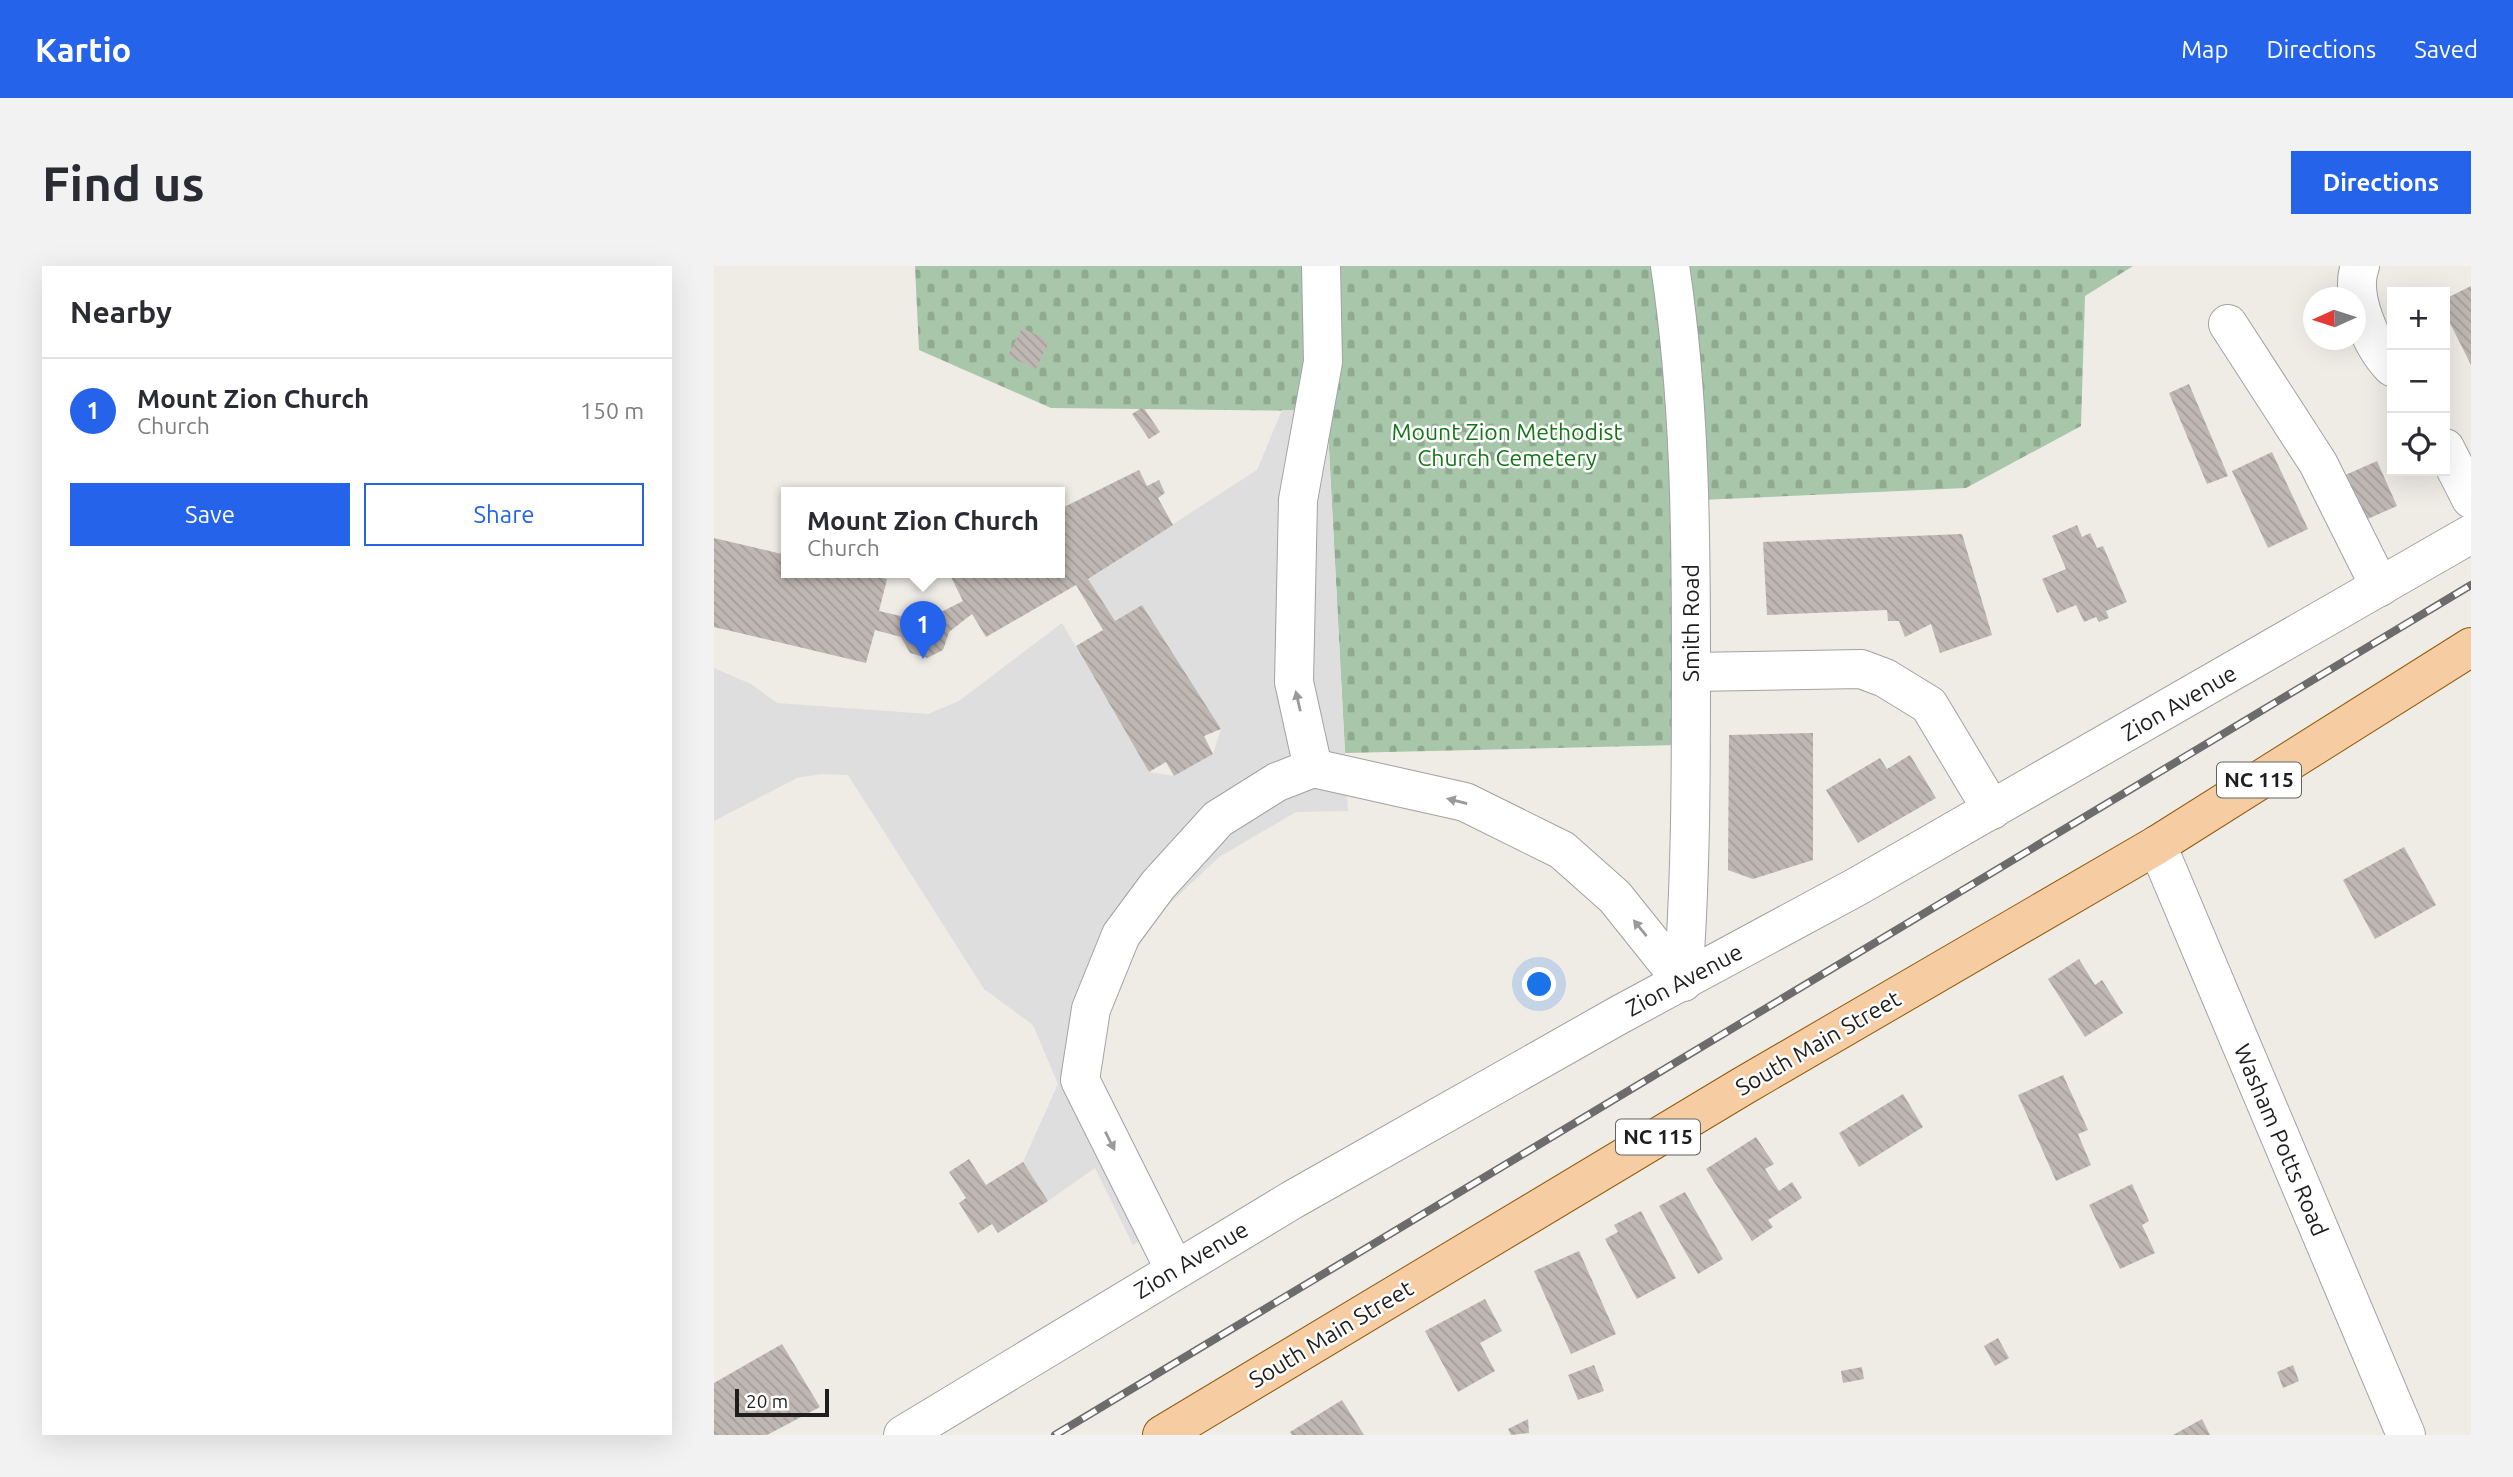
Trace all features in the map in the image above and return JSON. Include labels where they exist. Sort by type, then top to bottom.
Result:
[{"type":"main road","name":"South Main Street","points":[[1162,1435],[1755,1079],[2157,845],[2471,647]]},
{"type":"street","points":[[1313,768],[1294,682],[1298,500],[1322,362],[1321,266]]},
{"type":"street","name":"Smith Road","points":[[1670,266],[1688,443],[1691,672],[1688,907],[1683,982]]},
{"type":"street","points":[[2360,266],[2355,279],[2366,323],[2387,361]]},
{"type":"street","points":[[2228,324],[2318,463],[2380,587]]},
{"type":"street","points":[[2450,458],[2471,499]]},
{"type":"street","name":"Zion Avenue","points":[[903,1435],[1304,1193],[1992,810],[2471,534]]},
{"type":"street","points":[[1691,672],[1861,669],[1885,678],[1929,705],[1992,810]]},
{"type":"street","points":[[1175,1270],[1080,1080],[1091,1009],[1121,935],[1158,885],[1218,819],[1277,782],[1313,768],[1465,803],[1562,850],[1615,897],[1683,982]]},
{"type":"street","name":"Washam Potts Road","points":[[2157,845],[2406,1435]]},
{"type":"green space","name":"Mount Zion Methodist Church Cemetery","points":[[915,266],[2133,266],[2085,296],[2081,426],[1966,488],[1678,501],[1677,745],[1345,753],[1327,411],[1051,408],[919,350]]},
{"type":"shaded area","points":[[1282,410],[1327,411],[1348,811],[1296,812],[1219,857],[1162,911],[1133,954],[1108,1002],[1092,1073],[1166,1226],[1133,1245],[1095,1168],[1048,1201],[1023,1162],[1058,1084],[1033,1025],[984,989],[848,775],[821,774],[797,778],[714,821],[714,668],[751,684],[777,703],[928,714],[959,701],[1062,623],[1149,772],[1174,776],[1213,754],[1221,729],[1142,605],[1115,621],[1088,579],[1257,470]]},
{"type":"building","points":[[2471,286],[2471,365],[2450,323],[2450,296]]},
{"type":"building","points":[[1022,328],[1049,341],[1036,369],[1008,356]]},
{"type":"building","points":[[2189,384],[2228,476],[2207,484],[2169,393]]},
{"type":"building","points":[[1143,407],[1160,432],[1149,439],[1132,414]]},
{"type":"building","points":[[2272,452],[2308,529],[2268,548],[2232,471]]},
{"type":"building","points":[[2377,461],[2397,506],[2363,521],[2343,476]]},
{"type":"building","points":[[1139,470],[1147,486],[1159,480],[1165,493],[1158,498],[1173,525],[1088,579],[1115,621],[1142,605],[1221,729],[1204,736],[1213,754],[1174,776],[1166,762],[1149,772],[1076,646],[1103,630],[1076,585],[986,637],[972,614],[949,632],[943,650],[927,658],[910,653],[901,637],[875,630],[866,663],[714,627],[714,538],[781,554],[781,578],[887,579],[879,611],[909,618],[923,611],[935,615],[963,601],[952,578],[1065,578],[1065,507]]},
{"type":"building","points":[[2077,525],[2082,537],[2090,533],[2097,548],[2103,546],[2127,602],[2106,611],[2109,618],[2099,622],[2096,617],[2084,622],[2076,605],[2057,613],[2042,579],[2066,569],[2052,536]]},
{"type":"building","points":[[1962,534],[1992,635],[1940,653],[1931,624],[1905,637],[1899,621],[1888,621],[1887,610],[1767,615],[1763,542]]},
{"type":"building","points":[[1813,733],[1813,860],[1753,879],[1728,870],[1729,735]]},
{"type":"building","points":[[1910,755],[1936,798],[1858,843],[1826,790],[1880,758],[1887,769]]},
{"type":"building","points":[[2404,847],[2436,905],[2375,939],[2343,880]]},
{"type":"building","points":[[2079,959],[2095,985],[2102,980],[2123,1013],[2085,1037],[2048,979]]},
{"type":"building","points":[[2063,1075],[2088,1130],[2078,1134],[2091,1165],[2056,1181],[2018,1095]]},
{"type":"building","points":[[1903,1094],[1923,1127],[1859,1167],[1839,1133]]},
{"type":"building","points":[[1756,1137],[1774,1164],[1765,1169],[1779,1191],[1792,1182],[1802,1198],[1768,1220],[1773,1227],[1752,1241],[1706,1169]]},
{"type":"building","points":[[969,1159],[986,1185],[1023,1162],[1048,1201],[998,1233],[992,1224],[978,1233],[959,1203],[966,1198],[949,1172]]},
{"type":"building","points":[[2132,1184],[2149,1221],[2142,1225],[2155,1253],[2120,1269],[2089,1205]]},
{"type":"building","points":[[1685,1192],[1723,1259],[1698,1274],[1659,1206]]},
{"type":"building","points":[[1641,1211],[1676,1278],[1637,1299],[1605,1239],[1618,1232],[1614,1225]]},
{"type":"building","points":[[1579,1251],[1616,1334],[1571,1354],[1534,1271]]},
{"type":"building","points":[[1485,1299],[1502,1331],[1480,1343],[1495,1371],[1458,1392],[1425,1331]]},
{"type":"building","points":[[1998,1338],[2009,1358],[1995,1366],[1984,1346]]},
{"type":"building","points":[[782,1344],[820,1407],[767,1435],[714,1435],[714,1383]]},
{"type":"building","points":[[1594,1365],[1604,1391],[1578,1400],[1568,1375]]},
{"type":"building","points":[[2293,1365],[2299,1381],[2283,1388],[2277,1372]]},
{"type":"building","points":[[1862,1367],[1864,1379],[1843,1383],[1841,1371]]},
{"type":"building","points":[[1342,1400],[1364,1435],[1292,1435],[1290,1432]]},
{"type":"building","points":[[1528,1419],[1529,1433],[1511,1435],[1508,1429]]},
{"type":"building","points":[[2202,1419],[2210,1435],[2173,1435]]},
{"type":"railway","points":[[1055,1435],[2471,585]]},
{"type":"place","name":"Mount Zion Church","points":[[923,659]]}]
